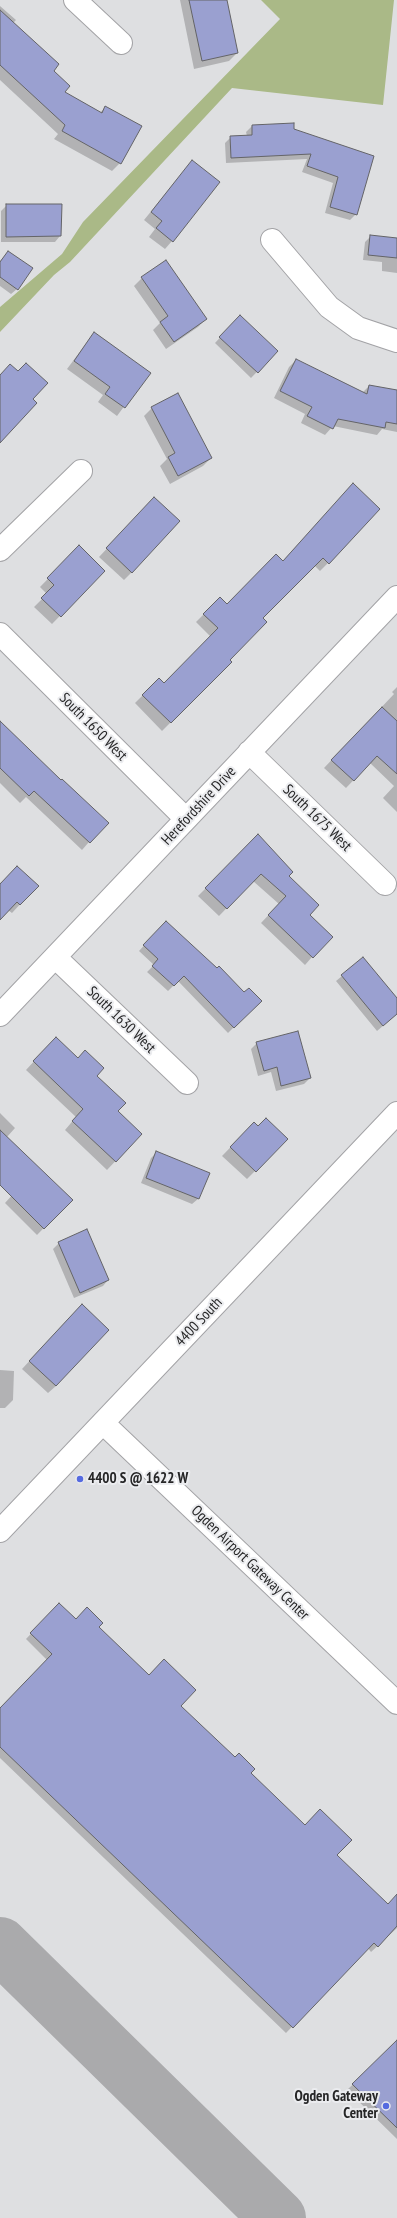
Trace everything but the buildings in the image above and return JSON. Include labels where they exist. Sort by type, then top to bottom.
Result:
[{"type":"street","points":[[75,0],[121,43]]},
{"type":"street","points":[[272,240],[329,307],[358,328],[397,341]]},
{"type":"street","points":[[0,550],[81,471]]},
{"type":"street","name":"Herefordshire Drive","points":[[1,1012],[397,597]]},
{"type":"street","name":"South 1650 West","points":[[0,634],[186,819]]},
{"type":"street","name":"South 1675 West","points":[[249,752],[385,884]]},
{"type":"street","name":"South 1630 West","points":[[56,956],[186,1083]]},
{"type":"street","name":"4400 South","points":[[0,1531],[397,1113]]},
{"type":"street","name":"Ogden Airport Gateway Center","points":[[103,1423],[397,1703]]},
{"type":"green space","points":[[261,0],[394,0],[383,105],[232,88],[70,262],[54,275],[0,332],[0,307],[62,254],[83,222],[280,19]]},
{"type":"taxiway","points":[[0,1945],[278,2218]]},
{"type":"place","name":"4400 S @ 1622 W","points":[[80,1479]]},
{"type":"place","name":"Ogden Gateway Center","points":[[386,2106]]}]
